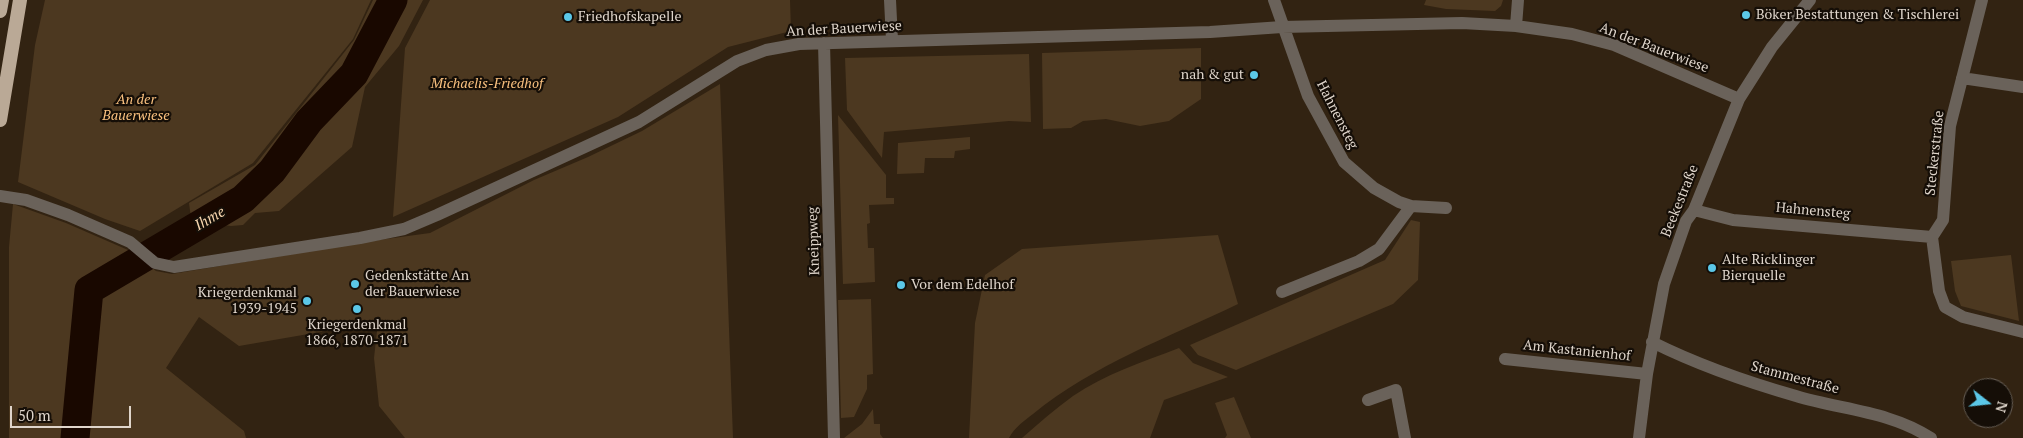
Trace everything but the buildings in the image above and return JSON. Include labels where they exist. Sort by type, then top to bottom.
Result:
[{"type":"highway","points":[[0,11],[2,0]]},
{"type":"highway","points":[[0,120],[20,0]]},
{"type":"street","points":[[890,0],[892,40]]},
{"type":"street","name":"Hahnensteg","points":[[1274,0],[1308,96],[1344,162],[1374,188],[1411,206],[1446,208]]},
{"type":"street","points":[[1516,26],[1518,0]]},
{"type":"street","name":"Beekestraße","points":[[1639,438],[1652,342],[1664,284],[1686,221],[1694,210],[1739,99],[1772,47],[1810,0]]},
{"type":"street","name":"Steckerstraße","points":[[1932,237],[1943,220],[1950,126],[1982,0]]},
{"type":"street","name":"An der Bauerwiese","points":[[0,196],[26,200],[68,215],[130,242],[155,263],[174,267],[404,229],[639,122],[737,61],[766,50],[799,44],[1210,32],[1282,27],[1462,23],[1516,26],[1572,34],[1614,45],[1739,99]]},
{"type":"street","name":"Kneippweg","points":[[824,43],[834,438]]},
{"type":"street","points":[[1962,78],[2023,87]]},
{"type":"street","points":[[1282,292],[1359,260],[1378,249],[1411,206]]},
{"type":"street","name":"Hahnensteg","points":[[1694,210],[1733,220],[1932,237]]},
{"type":"street","points":[[1932,237],[1939,291],[1945,307],[1963,317],[2023,332]]},
{"type":"street","name":"Stammestraße","points":[[1652,342],[1710,369],[1797,397],[1872,412],[1906,424],[1931,438]]},
{"type":"street","name":"Am Kastanienhof","points":[[1505,359],[1647,374]]},
{"type":"street","points":[[1368,400],[1396,390],[1405,438]]},
{"type":"green space","name":"An der Bauerwiese","points":[[45,0],[371,0],[353,39],[253,163],[140,231],[105,219],[18,182],[35,45]]},
{"type":"green space","points":[[373,0],[389,0],[351,73],[306,119],[270,169],[241,198],[192,225],[189,203],[255,165],[354,40]]},
{"type":"green space","points":[[397,0],[423,0],[399,46],[365,87],[352,147],[279,211],[255,213],[243,225],[231,226],[210,223],[247,201],[275,173],[310,125],[359,75]]},
{"type":"green space","name":"Michaelis-Friedhof","points":[[430,0],[790,0],[791,31],[728,47],[618,117],[393,217],[405,48]]},
{"type":"green space","points":[[1426,0],[1503,0],[1501,6],[1495,11],[1446,9],[1424,5]]},
{"type":"green space","points":[[1201,48],[1201,99],[1169,121],[1140,126],[1106,119],[1083,121],[1071,128],[1043,129],[1042,53]]},
{"type":"green space","points":[[1029,54],[1031,122],[1009,121],[884,132],[882,158],[847,110],[845,58]]},
{"type":"green space","points":[[720,84],[733,438],[405,438],[379,406],[374,358],[378,322],[239,346],[199,317],[166,368],[244,431],[246,438],[9,438],[9,247],[13,204],[66,223],[128,250],[156,271],[172,274],[430,233],[534,180],[642,131]]},
{"type":"green space","points":[[838,115],[886,175],[886,198],[894,198],[894,204],[869,205],[870,223],[867,224],[868,248],[874,248],[875,282],[843,284]]},
{"type":"green space","points":[[970,137],[970,149],[955,151],[954,158],[925,158],[924,173],[897,174],[898,143]]},
{"type":"green space","points":[[1411,220],[1420,222],[1418,280],[1393,304],[1236,370],[1198,355],[1190,345],[1385,260]]},
{"type":"green space","points":[[1218,235],[1238,304],[1106,366],[1056,397],[1026,419],[1009,438],[969,438],[975,323],[985,275],[1022,249]]},
{"type":"green space","points":[[2011,255],[2019,321],[1961,306],[1955,291],[1951,261]]},
{"type":"green space","points":[[871,299],[873,374],[867,375],[867,389],[854,417],[841,418],[838,300]]},
{"type":"green space","points":[[1179,348],[1193,363],[1228,377],[1164,400],[1150,438],[1022,438],[1085,388],[1124,369]]},
{"type":"green space","points":[[1234,397],[1251,438],[1225,438],[1227,435],[1215,403]]},
{"type":"green space","points":[[873,409],[874,424],[880,424],[880,434],[883,438],[844,438],[862,424]]},
{"type":"waterway","name":"Ihme","points":[[75,438],[89,290],[243,199],[272,171],[309,121],[354,74],[393,0]]},
{"type":"place","name":"Böker Bestattungen & Tischlerei","points":[[1746,15]]},
{"type":"place","name":"Friedhofskapelle","points":[[568,17]]},
{"type":"place","name":"nah & gut","points":[[1254,75]]},
{"type":"place","name":"Alte Ricklinger Bierquelle","points":[[1712,268]]},
{"type":"place","name":"Gedenkstätte An der Bauerwiese","points":[[355,284]]},
{"type":"place","name":"Vor dem Edelhof","points":[[901,285]]},
{"type":"place","name":"Kriegerdenkmal 1939-1945","points":[[307,301]]},
{"type":"place","name":"Kriegerdenkmal 1866, 1870-1871","points":[[357,309]]}]
